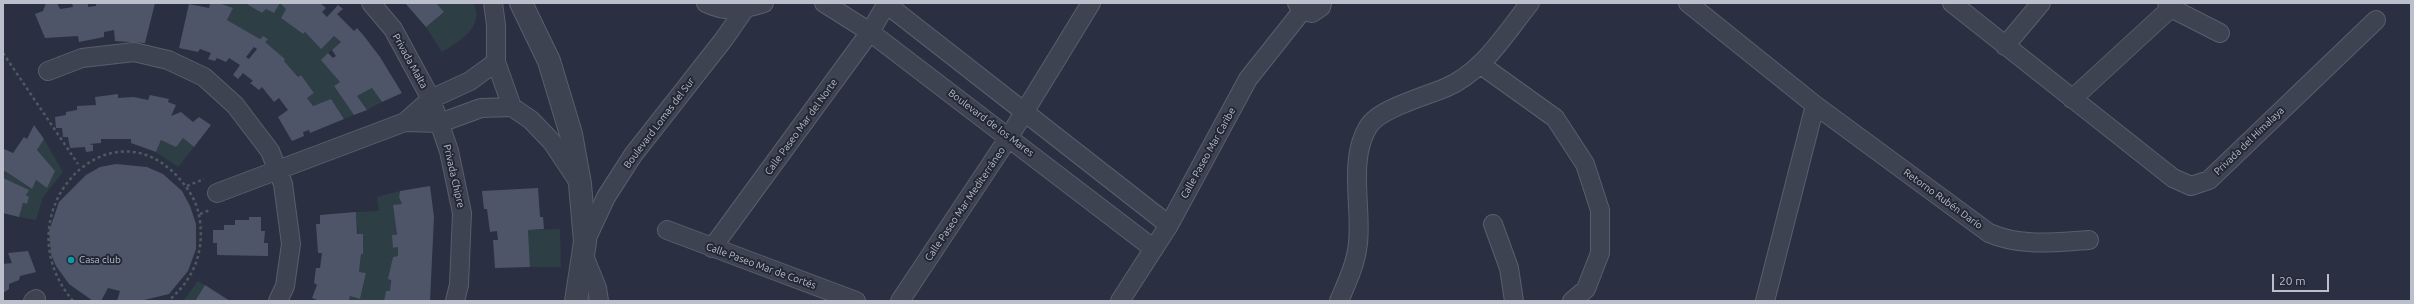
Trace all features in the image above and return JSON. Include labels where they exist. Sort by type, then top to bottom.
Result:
[{"type":"street","name":"Privada Malta","points":[[371,3],[393,29],[431,99],[440,123]]},
{"type":"street","points":[[493,3],[496,25],[496,62],[512,107],[531,120],[552,142],[580,184]]},
{"type":"street","points":[[521,3],[549,62],[571,134],[580,184],[584,249],[576,301]]},
{"type":"street","points":[[706,3],[717,9],[746,7],[764,3]]},
{"type":"street","name":"Boulevard de los Mares","points":[[824,3],[870,32],[1154,248]]},
{"type":"street","points":[[886,3],[1169,225]]},
{"type":"street","name":"Calle Paseo Mar del Norte","points":[[712,248],[870,32],[886,3]]},
{"type":"street","name":"Calle Paseo Mar Mediterráneo","points":[[900,301],[1009,137],[1023,110],[1091,3]]},
{"type":"street","points":[[1300,7],[1312,13],[1321,7],[1322,3]]},
{"type":"street","points":[[1340,301],[1352,268],[1358,244],[1358,172],[1360,146],[1368,126],[1380,115],[1448,87],[1481,65],[1530,3]]},
{"type":"street","name":"Retorno Rubén Darío","points":[[1688,3],[1815,105],[1989,233],[2005,240],[2029,243],[2089,240]]},
{"type":"street","name":"Privada del Himalaya","points":[[1952,3],[2173,178],[2191,186],[2209,180],[2376,20]]},
{"type":"street","points":[[2005,46],[2041,3]]},
{"type":"street","points":[[2072,99],[2169,6],[2220,33]]},
{"type":"street","name":"Boulevard Lomas del Sur","points":[[584,249],[606,197],[633,155],[724,39],[746,7]]},
{"type":"street","name":"Calle Paseo Mar Caribe","points":[[1120,301],[1169,225],[1248,79],[1300,7]]},
{"type":"street","points":[[48,71],[82,58],[134,52],[168,60],[204,77],[235,105],[270,151],[283,184],[291,244],[285,286],[278,301]]},
{"type":"street","points":[[217,193],[405,122],[431,99],[470,81],[496,62]]},
{"type":"street","points":[[1481,65],[1555,118],[1585,164],[1600,210],[1600,253],[1586,289],[1572,301]]},
{"type":"street","points":[[1765,301],[1815,105]]},
{"type":"street","points":[[405,122],[440,123],[481,108],[512,107]]},
{"type":"street","name":"Privada Chipre","points":[[440,123],[450,151],[462,212],[459,285],[455,301]]},
{"type":"street","points":[[1493,224],[1509,268],[1514,301]]},
{"type":"street","name":"Calle Paseo Mar de Cortés","points":[[667,230],[856,301]]},
{"type":"street","points":[[584,249],[597,288],[599,301]]},
{"type":"path","points":[[3,52],[78,164]]},
{"type":"path","points":[[72,169],[78,164],[96,156],[117,152],[137,154],[161,164],[173,171],[186,186],[200,214],[202,235],[200,255],[192,274],[180,291],[168,301]]},
{"type":"path","points":[[62,292],[72,301]]},
{"type":"shaded area","points":[[219,3],[245,3],[262,13],[266,9],[274,13],[280,3],[286,9],[281,18],[303,34],[305,32],[321,48],[334,36],[341,42],[328,53],[340,82],[334,86],[354,115],[344,119],[331,99],[313,106],[307,98],[314,93],[301,75],[298,77],[284,61],[285,59],[265,42],[267,39],[263,36],[260,39],[227,20],[233,8]]},
{"type":"shaded area","points":[[436,3],[473,3],[476,11],[476,19],[469,32],[463,38],[442,52],[426,27],[444,12]]},
{"type":"shaded area","points":[[372,88],[382,102],[367,110],[357,96]]},
{"type":"shaded area","points":[[183,138],[194,147],[178,167],[156,152],[161,140]]},
{"type":"shaded area","points":[[44,139],[63,172],[43,197],[36,220],[19,217],[23,203],[27,204],[29,197],[3,178],[5,171],[31,189],[36,180],[47,188],[55,171],[37,150]]},
{"type":"shaded area","points":[[400,191],[399,197],[402,204],[393,206],[397,235],[392,235],[394,248],[398,247],[398,256],[393,257],[392,267],[390,268],[390,291],[386,291],[384,301],[349,301],[350,296],[360,299],[366,274],[359,272],[361,254],[363,254],[363,235],[358,234],[356,212],[379,211],[377,197]]},
{"type":"shaded area","points":[[560,229],[561,267],[530,267],[528,230]]},
{"type":"shaded area","points":[[198,281],[205,285],[195,301],[183,301]]},
{"type":"building","points":[[46,3],[57,3],[60,9],[73,7],[72,3],[88,3],[88,7],[96,6],[96,3],[155,3],[145,43],[115,41],[114,30],[104,32],[104,37],[79,42],[78,36],[45,38],[35,14],[43,11]]},
{"type":"building","points":[[210,3],[219,3],[233,8],[227,20],[260,39],[263,36],[268,39],[265,42],[285,59],[284,61],[298,77],[301,75],[314,93],[307,98],[313,106],[331,99],[344,119],[310,133],[309,130],[303,132],[304,136],[292,141],[278,117],[288,110],[279,98],[274,102],[262,87],[259,90],[250,83],[253,81],[243,73],[238,79],[233,75],[240,65],[229,58],[226,62],[217,58],[215,61],[208,59],[211,53],[200,49],[198,52],[179,48],[189,4],[209,8]],"holes":[[[254,47],[257,49],[249,59],[246,57]]]},
{"type":"building","points":[[245,3],[280,3],[274,13],[266,9],[262,13]]},
{"type":"building","points":[[280,3],[320,3],[326,8],[322,12],[327,17],[338,5],[343,9],[337,14],[354,31],[357,28],[364,36],[380,57],[402,93],[382,102],[372,88],[357,96],[367,110],[354,115],[334,86],[340,82],[321,60],[328,53],[333,58],[336,56],[332,50],[341,42],[334,36],[321,49],[305,32],[303,34],[281,18],[286,9]]},
{"type":"building","points":[[405,3],[436,3],[444,12],[426,27]]},
{"type":"building","points":[[118,94],[118,98],[134,97],[148,100],[150,95],[169,99],[168,102],[176,105],[171,116],[181,112],[193,122],[199,117],[211,125],[194,147],[183,138],[176,147],[161,140],[156,152],[131,143],[131,139],[101,139],[101,143],[89,144],[93,145],[93,151],[86,152],[85,147],[70,148],[68,137],[63,137],[62,128],[56,128],[55,117],[66,115],[66,112],[77,110],[77,106],[96,105],[95,97]]},
{"type":"building","points":[[34,125],[44,139],[37,150],[55,171],[47,188],[36,180],[32,189],[5,171],[3,174],[4,149],[13,153],[24,137],[27,139]]},
{"type":"building","points":[[116,164],[147,167],[163,174],[182,191],[190,206],[196,224],[196,249],[188,271],[169,294],[140,301],[117,301],[120,291],[108,288],[101,301],[93,301],[69,284],[56,266],[51,254],[49,231],[59,202],[86,175],[100,167]]},
{"type":"building","points":[[3,178],[29,190],[26,195],[29,197],[27,204],[23,203],[19,217],[3,213]]},
{"type":"building","points":[[430,186],[434,217],[430,301],[384,301],[386,291],[390,291],[391,280],[388,279],[393,257],[398,256],[398,247],[393,248],[392,235],[397,235],[393,205],[402,204],[399,197],[400,191]]},
{"type":"building","points":[[538,188],[540,217],[543,217],[544,229],[528,230],[530,267],[495,268],[493,240],[498,240],[497,231],[490,232],[487,209],[484,209],[482,191]]},
{"type":"building","points":[[356,212],[357,234],[363,234],[363,254],[361,254],[359,272],[366,273],[360,299],[350,296],[349,301],[320,301],[312,298],[317,285],[314,283],[316,268],[320,268],[322,253],[318,253],[316,224],[320,224],[320,215]]},
{"type":"building","points":[[249,217],[261,217],[261,231],[265,231],[264,243],[268,243],[268,256],[217,255],[217,243],[213,243],[213,230],[224,230],[224,225],[235,225],[235,220],[249,220]]},
{"type":"building","points":[[28,251],[36,272],[20,276],[19,280],[9,284],[9,289],[3,293],[3,264],[12,263],[8,253]]},
{"type":"building","points":[[205,285],[230,301],[195,301]]},
{"type":"place","name":"Casa club","points":[[71,260]]}]
